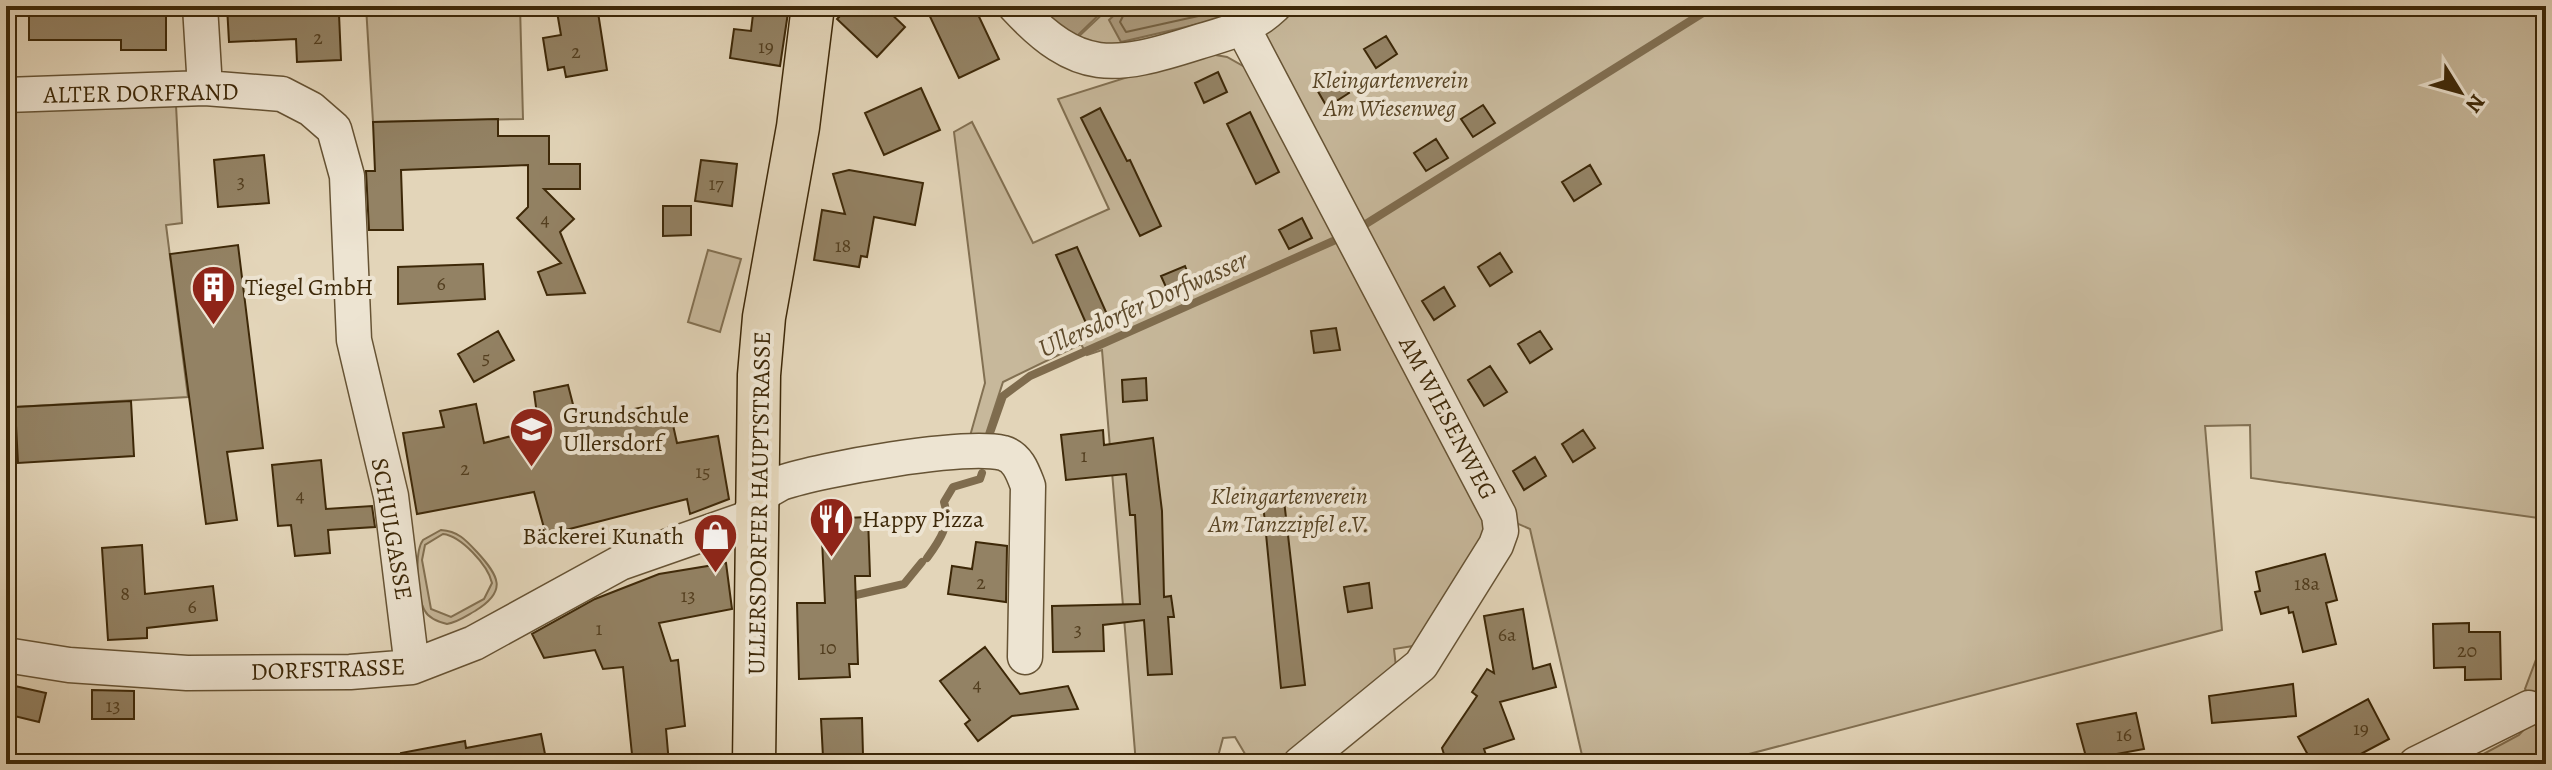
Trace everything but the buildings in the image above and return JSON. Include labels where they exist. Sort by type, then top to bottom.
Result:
[{"type":"main road","name":"ULLERSDORFER HAUPTSTRASSE","points":[[754,764],[759,375],[764,317],[798,127],[813,6]]},
{"type":"street","points":[[200,6],[205,88]]},
{"type":"street","points":[[1015,6],[1043,37],[1060,48],[1110,63],[1153,55],[1244,30],[1274,6]]},
{"type":"street","name":"AM WIESENWEG","points":[[1244,30],[1499,515],[1501,531],[1496,545],[1421,665],[1300,764]]},
{"type":"street","name":"ALTER DORFRAND","points":[[6,95],[205,88],[282,94],[311,109],[334,129],[347,176],[354,340],[364,392]]},
{"type":"street","name":"SCHULGASSE","points":[[364,392],[391,496],[412,667]]},
{"type":"street","name":"DORFSTRASSE","points":[[6,655],[69,665],[187,673],[350,672],[412,667],[474,643],[593,575],[647,551],[733,525],[757,507],[767,491],[795,478],[961,451],[1006,453],[1021,466],[1028,486],[1025,657]]},
{"type":"street","points":[[2416,764],[2529,708]]},
{"type":"green space","points":[[366,6],[520,6],[523,119],[373,122]]},
{"type":"green space","points":[[1111,6],[1262,6],[1136,49],[1075,40]]},
{"type":"green space","name":"Kleingartenverein Am Wiesenweg","points":[[1287,6],[2546,6],[2546,519],[2251,478],[2250,425],[2205,426],[2222,630],[1711,764],[1584,764],[1530,529],[1516,523],[1263,42],[1271,21]]},
{"type":"green space","name":"Kleingartenverein Am Tanzzipfel e.V.","points":[[1204,53],[1227,57],[1250,70],[1488,518],[1488,536],[1419,645],[1394,649],[1397,676],[1283,764],[1251,764],[1235,737],[1223,738],[1216,764],[1136,764],[1102,350],[1087,355],[1081,344],[1003,382],[985,437],[970,436],[985,383],[954,132],[972,122],[1033,243],[1109,209],[1058,99]]},
{"type":"green space","points":[[176,105],[182,223],[166,225],[188,397],[15,407],[6,108]]},
{"type":"green space","points":[[708,250],[741,259],[720,332],[688,322]]},
{"type":"green space","points":[[441,530],[457,534],[465,540],[495,576],[496,590],[492,597],[475,611],[451,623],[429,616],[422,605],[418,586],[418,554],[423,540]],"holes":[[[443,534],[473,552],[492,583],[484,599],[451,617],[431,609],[422,560],[425,545]]]},
{"type":"green space","points":[[2546,633],[2546,764],[2465,764],[2519,735],[2540,712],[2525,689]]},
{"type":"water","points":[[1047,6],[1108,6],[1077,36],[1058,35],[1044,10]]},
{"type":"water","points":[[1124,6],[1234,6],[1229,17],[1121,42],[1109,20]]},
{"type":"waterway","name":"Ullersdorfer Dorfwasser","points":[[1361,227],[1714,6]]},
{"type":"waterway","name":"Ullersdorfer Dorfwasser","points":[[990,433],[1003,396],[1030,376],[1340,238]]},
{"type":"waterway","name":"Ullersdorfer Dorfwasser","points":[[927,558],[943,532],[946,518],[944,502],[953,487],[980,479],[982,473]]},
{"type":"waterway","name":"Ullersdorfer Dorfwasser","points":[[856,595],[904,584],[922,562]]},
{"type":"place","name":"Tiegel GmbH","points":[[214,326]]},
{"type":"place","name":"Grundschule Ullersdorf","points":[[532,468]]},
{"type":"place","name":"Happy Pizza","points":[[831,558]]},
{"type":"place","name":"Bäckerei Kunath","points":[[715,575]]}]
